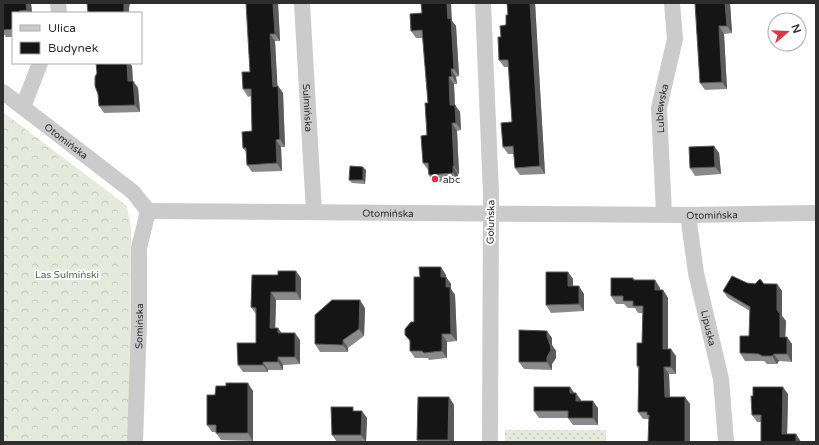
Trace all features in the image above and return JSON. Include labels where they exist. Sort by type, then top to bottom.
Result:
[{"type":"street","name":"Sulmińska","points":[[302,3],[314,212]]},
{"type":"street","name":"Gołuńska","points":[[483,3],[491,194],[490,442]]},
{"type":"street","name":"Lublewska","points":[[664,214],[659,108],[675,39],[672,3]]},
{"type":"street","points":[[23,107],[40,64]]},
{"type":"street","name":"Otomińska","points":[[3,92],[133,192],[148,211],[688,215],[816,213]]},
{"type":"street","name":"Somińska","points":[[135,442],[139,324],[139,248],[148,211]]},
{"type":"street","name":"Lipuska","points":[[688,215],[696,273],[721,379],[726,442]]},
{"type":"green space","name":"Las Sulmiński","points":[[3,112],[127,206],[131,227],[131,320],[128,442],[3,442]]},
{"type":"green space","points":[[505,430],[606,430],[606,442],[505,442]]},
{"type":"building","points":[[3,3],[26,3],[27,10],[12,12],[12,29],[3,30]]},
{"type":"building","points":[[87,3],[124,3],[124,12],[88,12]]},
{"type":"building","points":[[246,3],[273,3],[275,34],[270,34],[273,87],[278,86],[280,139],[276,140],[277,163],[247,165],[246,148],[243,148],[242,132],[252,131],[251,89],[243,89],[242,72],[250,72]]},
{"type":"building","points":[[421,3],[447,3],[448,19],[451,18],[454,69],[451,69],[452,76],[449,77],[450,105],[455,105],[456,123],[452,123],[453,173],[429,175],[428,163],[423,163],[421,136],[427,135],[425,103],[428,103],[422,30],[411,31],[410,14],[422,13]]},
{"type":"building","points":[[507,3],[530,3],[540,166],[515,168],[513,146],[503,147],[501,123],[512,122],[508,60],[499,60],[498,37],[501,37],[500,26],[506,25],[506,15],[508,15]]},
{"type":"building","points":[[695,3],[725,3],[727,26],[719,26],[722,82],[700,83]]},
{"type":"building","points":[[96,64],[127,64],[128,81],[133,81],[135,105],[99,106],[98,94],[95,86],[95,77],[97,73]]},
{"type":"building","points":[[714,146],[715,167],[690,168],[689,147]]},
{"type":"building","points":[[350,166],[363,167],[363,180],[349,180]]},
{"type":"building","points":[[419,267],[441,267],[441,277],[446,277],[446,287],[450,287],[451,334],[442,334],[442,351],[424,353],[422,351],[410,351],[410,340],[405,335],[405,329],[411,322],[414,322],[414,277],[420,277]]},
{"type":"building","points":[[278,271],[296,271],[296,292],[271,292],[270,328],[278,328],[278,333],[295,333],[295,357],[278,357],[278,362],[263,362],[263,365],[238,365],[237,343],[256,343],[256,308],[251,307],[252,275],[278,275]]},
{"type":"building","points":[[546,272],[568,272],[568,286],[579,286],[579,304],[546,305]]},
{"type":"building","points":[[732,276],[747,283],[755,284],[760,279],[764,284],[777,284],[777,310],[780,314],[780,337],[787,337],[787,354],[762,356],[759,354],[740,353],[740,336],[749,336],[750,307],[723,291]]},
{"type":"building","points":[[611,278],[655,280],[655,290],[663,290],[663,349],[671,349],[671,367],[664,367],[665,397],[685,397],[685,442],[648,442],[649,415],[647,415],[647,412],[638,412],[639,366],[637,366],[637,343],[642,343],[643,306],[633,306],[633,301],[623,301],[623,296],[611,296]]},
{"type":"building","points":[[332,300],[360,300],[359,329],[343,340],[343,345],[315,344],[315,315]]},
{"type":"building","points":[[519,330],[547,331],[547,337],[551,350],[547,357],[547,362],[519,362]]},
{"type":"building","points":[[226,383],[248,383],[248,433],[216,433],[216,425],[207,425],[207,395],[215,395],[216,386],[226,386]]},
{"type":"building","points":[[534,387],[570,387],[570,393],[576,393],[576,401],[593,401],[593,418],[568,418],[568,411],[534,411]]},
{"type":"building","points":[[753,387],[783,387],[782,434],[796,434],[796,442],[761,442],[761,415],[752,415],[751,396],[753,396]]},
{"type":"building","points":[[418,397],[449,397],[448,440],[417,440]]},
{"type":"building","points":[[331,407],[353,407],[353,411],[362,411],[361,435],[332,435]]},
{"type":"place","name":"abc","points":[[435,179]]}]
